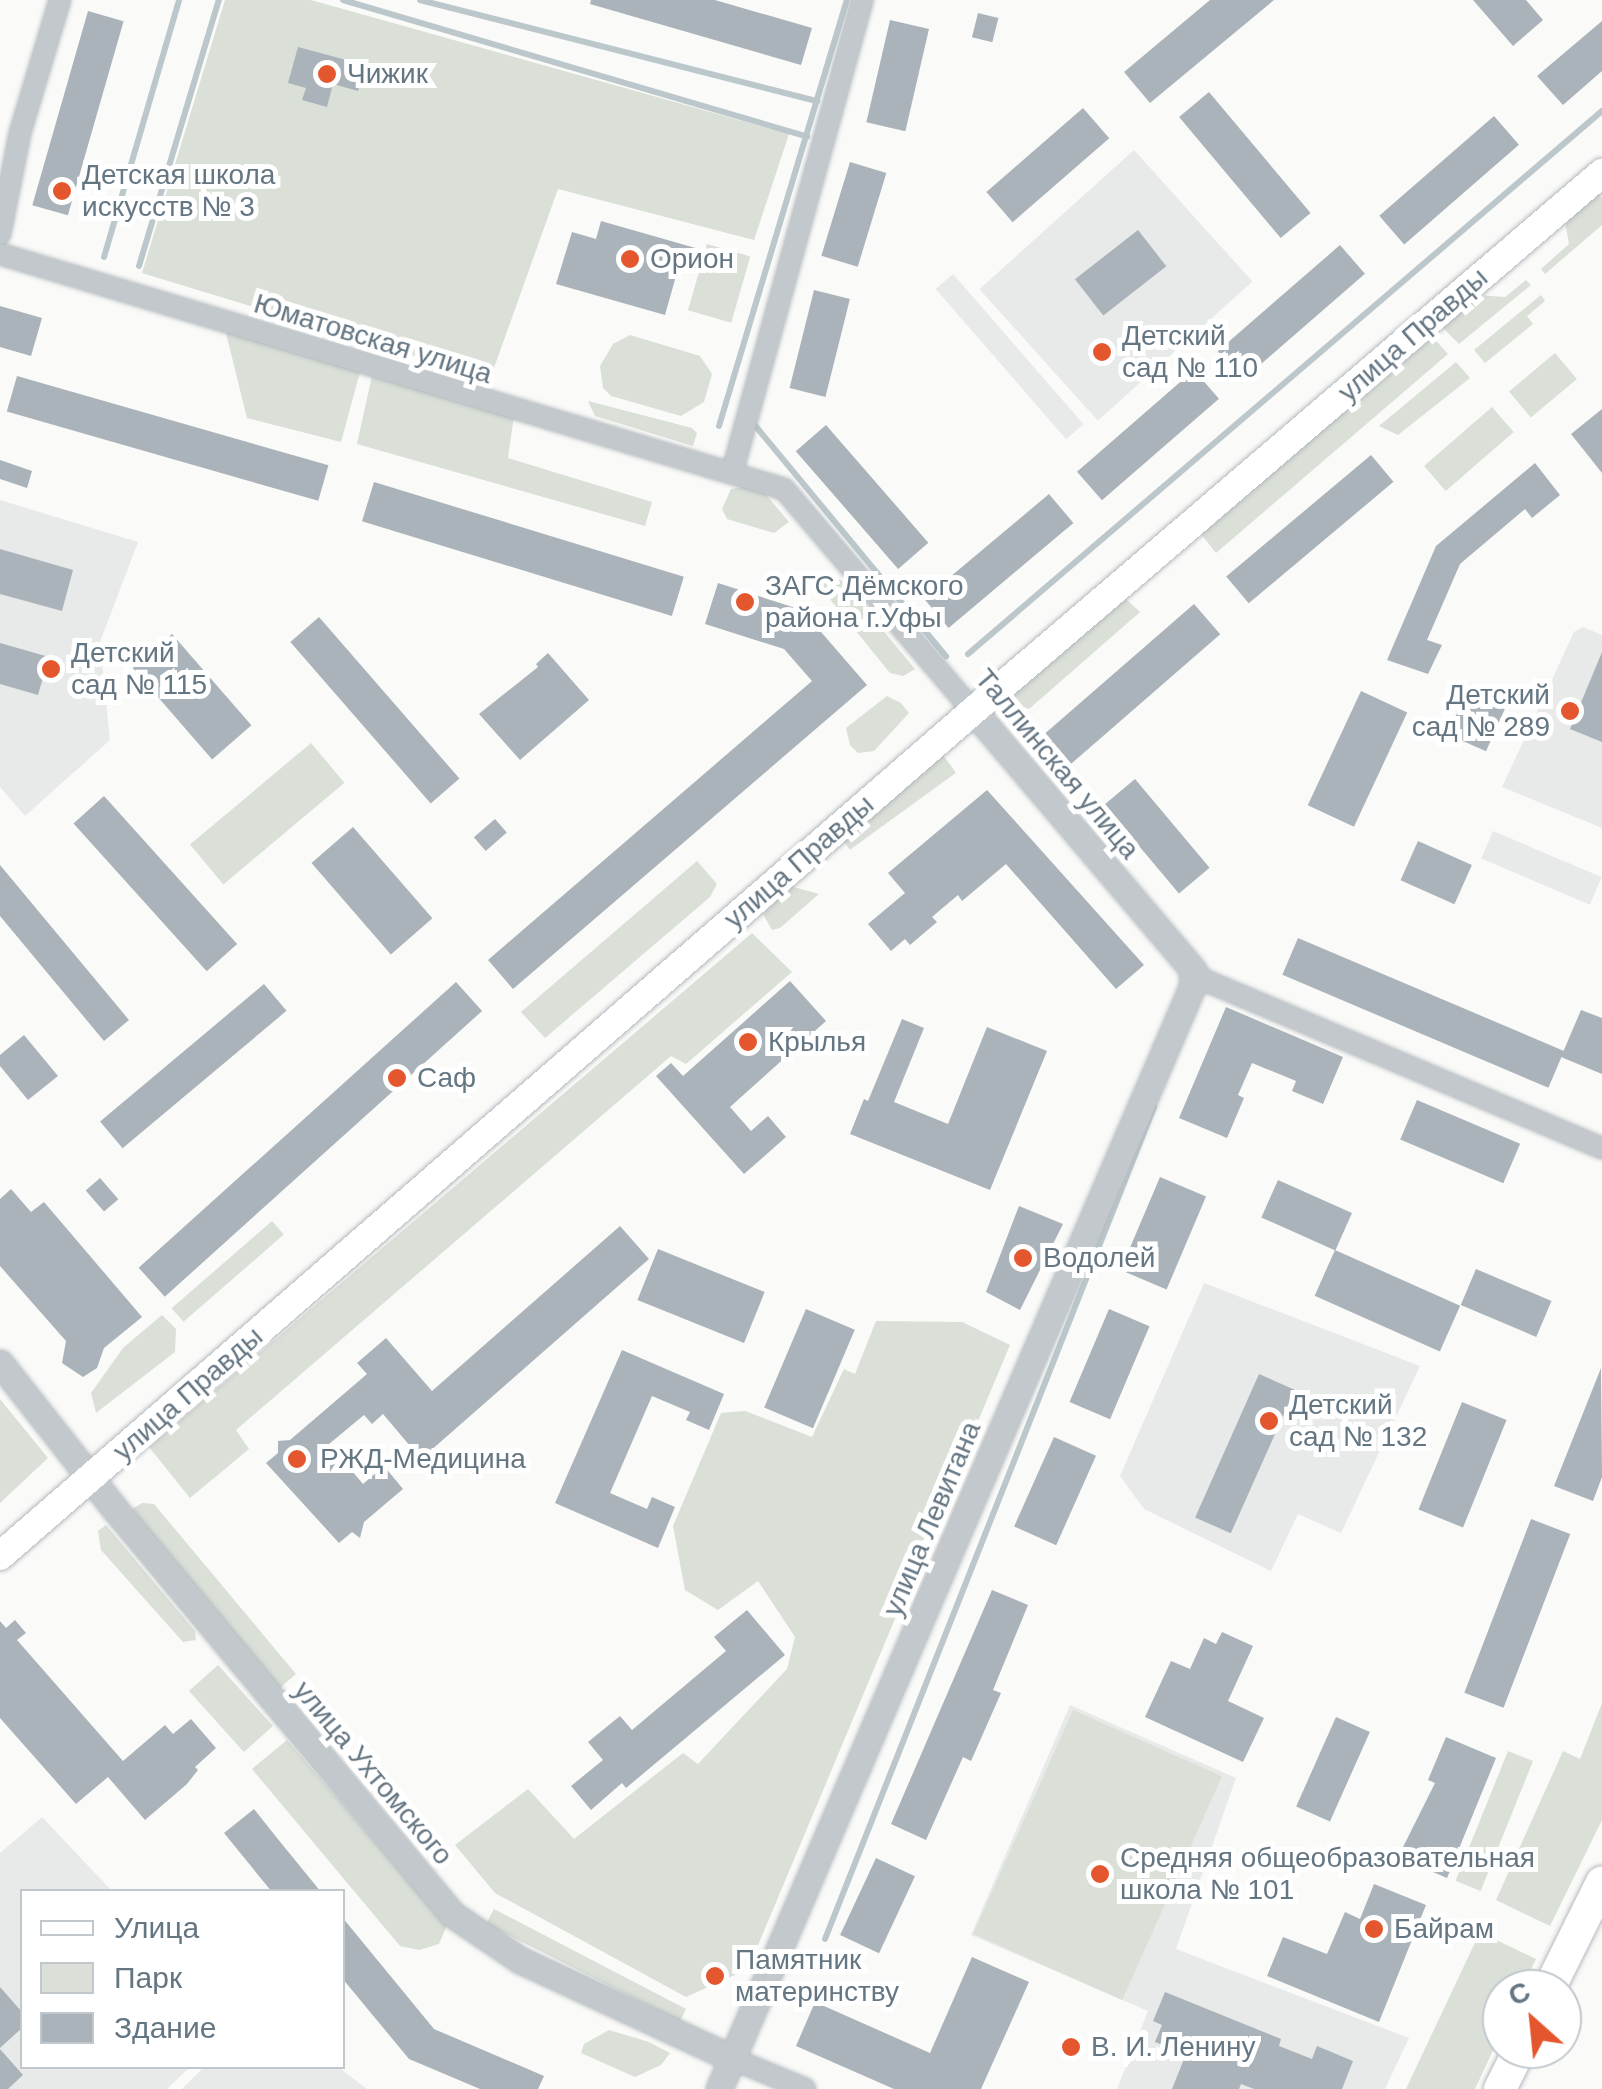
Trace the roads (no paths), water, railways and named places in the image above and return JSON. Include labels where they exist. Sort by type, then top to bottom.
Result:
[{"type":"main road","name":"улица Правды","points":[[0,1556],[973,711],[1602,173]]},
{"type":"main road","points":[[1559,1969],[1602,1882]]},
{"type":"street","points":[[0,234],[20,133],[60,0]]},
{"type":"street","points":[[732,473],[862,0]]},
{"type":"street","name":"Юматовская улица","points":[[0,254],[732,473]]},
{"type":"street","name":"Таллинская улица","points":[[732,473],[784,488],[1204,980],[1602,1148]]},
{"type":"street","name":"улица Левитана","points":[[720,2089],[1171,1038],[1192,988],[1193,970]]},
{"type":"street","name":"улица Ухтомского","points":[[0,1363],[452,1914],[520,1960],[805,2089]]},
{"type":"waterway","points":[[104,257],[179,0]]},
{"type":"waterway","points":[[139,266],[219,0]]},
{"type":"waterway","points":[[343,0],[807,137]]},
{"type":"waterway","points":[[420,0],[817,101]]},
{"type":"waterway","points":[[719,426],[847,0]]},
{"type":"waterway","points":[[968,654],[1602,111]]},
{"type":"waterway","points":[[753,423],[946,656]]},
{"type":"waterway","points":[[825,1939],[1154,1107]]},
{"type":"place","name":"Чижик","points":[[327,74]]},
{"type":"place","name":"Детская школа искусств № 3","points":[[62,191]]},
{"type":"place","name":"Орион","points":[[630,259]]},
{"type":"place","name":"Детский сад № 110","points":[[1102,352]]},
{"type":"place","name":"ЗАГС Дёмского района г.Уфы","points":[[745,602]]},
{"type":"place","name":"Детский сад № 115","points":[[51,669]]},
{"type":"place","name":"Детский сад № 289","points":[[1570,711]]},
{"type":"place","name":"Крылья","points":[[748,1042]]},
{"type":"place","name":"Саф","points":[[397,1078]]},
{"type":"place","name":"Водолей","points":[[1023,1258]]},
{"type":"place","name":"Детский сад № 132","points":[[1269,1421]]},
{"type":"place","name":"РЖД-Медицина","points":[[297,1459]]},
{"type":"place","name":"Средняя общеобразовательная школа № 101","points":[[1100,1874]]},
{"type":"place","name":"Байрам","points":[[1374,1929]]},
{"type":"place","name":"Памятник материнству","points":[[715,1976]]},
{"type":"place","name":"В. И. Ленину","points":[[1071,2047]]}]
